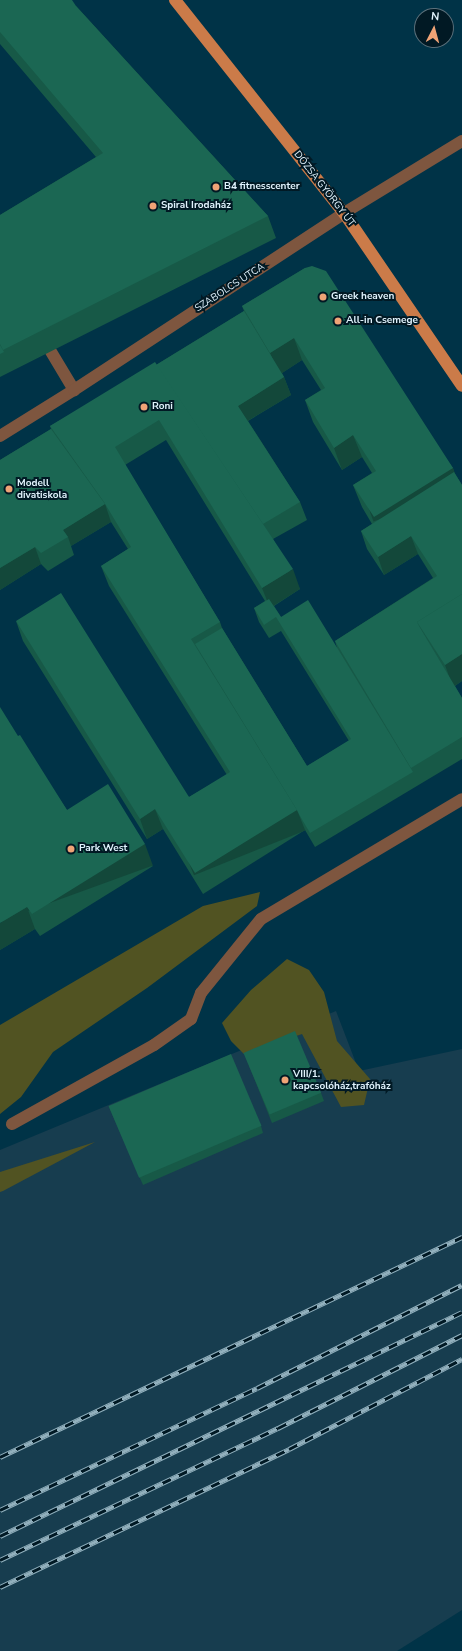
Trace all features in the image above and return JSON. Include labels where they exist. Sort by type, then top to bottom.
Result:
[{"type":"main road","name":"DÓZSA GYÖRGY ÚT","points":[[175,0],[344,213],[462,386]]},
{"type":"street","name":"SZABOLCS UTCA","points":[[0,436],[74,390],[344,213],[462,141]]},
{"type":"street","points":[[50,350],[74,390]]},
{"type":"street","points":[[12,1124],[154,1045],[191,1019],[201,993],[261,919],[462,799]]},
{"type":"shaded area","points":[[336,1011],[359,1071],[462,1049],[462,1610],[397,1651],[0,1651],[0,1150]]},
{"type":"green space","points":[[260,892],[257,906],[147,988],[53,1052],[21,1097],[0,1114],[0,1025],[203,906]]},
{"type":"green space","points":[[287,959],[309,970],[324,992],[337,1041],[370,1079],[364,1105],[341,1107],[302,1034],[244,1054],[231,1041],[222,1023],[251,990]]},
{"type":"green space","points":[[95,1142],[3,1191],[0,1192],[0,1172]]},
{"type":"building","name":"Spiral Irodaház","points":[[0,0],[72,0],[268,216],[3,350],[0,344],[0,215],[103,153],[0,32]]},
{"type":"building","points":[[312,266],[326,271],[453,468],[374,517],[353,485],[376,471],[353,435],[334,448],[305,400],[325,388],[294,338],[270,353],[242,306],[305,268]]},
{"type":"building","points":[[244,311],[284,377],[238,406],[300,502],[263,524],[156,365]]},
{"type":"building","points":[[0,345],[4,352],[0,354]]},
{"type":"building","points":[[155,362],[293,569],[262,588],[159,420],[115,447],[220,622],[191,639],[297,810],[195,873],[155,809],[140,819],[16,621],[61,593],[189,797],[230,772],[101,566],[131,547],[104,502],[50,426]]},
{"type":"building","points":[[51,429],[105,504],[63,530],[68,537],[41,553],[35,547],[0,568],[0,460]]},
{"type":"building","points":[[454,472],[462,485],[462,594],[417,622],[462,698],[462,737],[411,768],[335,641],[437,576],[411,536],[378,557],[361,531]]},
{"type":"building","points":[[462,594],[462,654],[445,665],[417,622]]},
{"type":"building","points":[[269,599],[281,617],[308,600],[413,772],[310,833],[195,644],[222,628],[307,766],[351,739],[276,617],[264,625],[254,608]]},
{"type":"building","name":"Park West","points":[[0,707],[18,736],[20,735],[67,810],[108,784],[145,844],[32,914],[27,907],[0,923]]},
{"type":"building","name":"VIII/1. kapcsolóház,trafóház","points":[[295,1031],[321,1093],[270,1115],[243,1053]]},
{"type":"building","points":[[231,1054],[261,1126],[139,1178],[109,1106]]},
{"type":"railway","points":[[0,1457],[462,1237]]},
{"type":"railway","points":[[0,1510],[257,1388],[462,1285]]},
{"type":"railway","points":[[0,1536],[462,1312]]},
{"type":"railway","points":[[0,1560],[278,1428],[462,1335]]},
{"type":"railway","points":[[0,1587],[289,1449],[462,1359]]},
{"type":"place","name":"B4 fitnesscenter","points":[[216,187]]},
{"type":"place","name":"Spiral Irodaház","points":[[153,206]]},
{"type":"place","name":"Greek heaven","points":[[323,297]]},
{"type":"place","name":"All-in Csemege","points":[[338,321]]},
{"type":"place","name":"Roni","points":[[144,407]]},
{"type":"place","name":"Modell divatiskola","points":[[9,489]]},
{"type":"place","name":"Park West","points":[[71,849]]},
{"type":"place","name":"VIII/1. kapcsolóház,trafóház","points":[[285,1080]]}]
